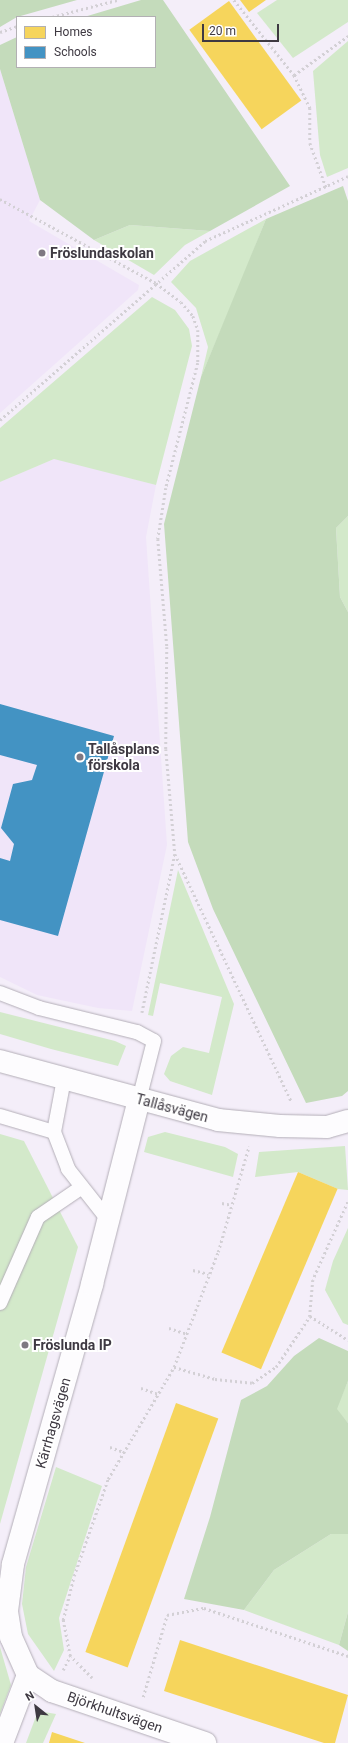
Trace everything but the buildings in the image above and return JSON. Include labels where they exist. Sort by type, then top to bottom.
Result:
[{"type":"street","name":"Tallåsvägen","points":[[0,1061],[139,1100],[218,1120],[327,1127],[348,1121]]},
{"type":"street","name":"Kärrhagsvägen","points":[[28,1675],[11,1637],[7,1611],[9,1587],[109,1221],[139,1100]]},
{"type":"street","points":[[2,1743],[28,1675]]},
{"type":"street","name":"Björkhultsvägen","points":[[28,1675],[52,1691],[205,1743]]},
{"type":"lane","points":[[0,993],[39,1008],[137,1032],[154,1041],[139,1100]]},
{"type":"lane","points":[[64,1079],[54,1132],[68,1169],[109,1221]]},
{"type":"lane","points":[[0,1116],[54,1132]]},
{"type":"lane","points":[[0,1303],[38,1217],[82,1187]]},
{"type":"path","points":[[56,16],[117,0]]},
{"type":"path","points":[[234,0],[294,75],[310,108],[310,143],[326,187]]},
{"type":"path","points":[[0,32],[16,26]]},
{"type":"path","points":[[294,75],[348,36]]},
{"type":"path","points":[[0,420],[156,282],[206,241],[348,176]]},
{"type":"path","points":[[0,199],[156,282],[193,316],[199,349],[162,506],[158,539],[167,647],[166,749],[175,854],[137,1032]]},
{"type":"path","points":[[175,854],[302,1126]]},
{"type":"path","points":[[95,1681],[70,1656],[63,1620],[74,1576],[108,1479],[174,1367],[210,1274],[250,1146]]},
{"type":"path","points":[[174,1367],[215,1379],[252,1383],[276,1367],[310,1316],[313,1280],[348,1202]]},
{"type":"path","points":[[222,1203],[232,1205]]},
{"type":"path","points":[[193,1270],[210,1274]]},
{"type":"path","points":[[310,1316],[348,1340]]},
{"type":"path","points":[[169,1328],[187,1334]]},
{"type":"path","points":[[141,1388],[158,1394]]},
{"type":"path","points":[[110,1447],[124,1452]]},
{"type":"path","points":[[141,1702],[167,1615],[204,1608],[348,1656]]},
{"type":"shaded area","name":"Fröslundaskolan","points":[[0,69],[40,200],[29,221],[139,285],[138,290],[0,413]]},
{"type":"shaded area","name":"Tallåsplans förskola","points":[[56,458],[156,485],[146,537],[167,845],[132,1011],[98,1008],[37,995],[0,977],[0,482]]},
{"type":"green space","points":[[0,0],[77,0],[16,16],[16,18],[0,27]]},
{"type":"green space","points":[[141,0],[163,0],[290,186],[210,231],[130,225],[94,240],[40,200],[0,69],[0,45],[16,37],[16,68],[156,68],[156,16],[87,16]]},
{"type":"green space","points":[[277,0],[348,0],[348,22],[293,58],[257,13]]},
{"type":"green space","points":[[348,41],[348,168],[327,177],[320,155],[313,71]]},
{"type":"green space","points":[[343,186],[348,201],[348,516],[336,528],[340,597],[348,612],[348,1091],[342,1096],[306,1103],[213,909],[188,842],[164,524],[201,377],[266,219]]},
{"type":"green space","points":[[266,219],[201,377],[208,347],[196,308],[171,282],[190,261]]},
{"type":"green space","points":[[130,225],[210,231],[185,245],[154,275],[94,240]]},
{"type":"green space","points":[[152,297],[175,310],[189,329],[192,346],[156,485],[54,459],[0,482],[0,428]]},
{"type":"green space","points":[[348,516],[348,612],[340,597],[336,528]]},
{"type":"green space","points":[[178,870],[234,1004],[212,1095],[170,1081],[164,1074],[171,1056],[183,1047],[209,1053],[222,997],[160,983],[153,1016],[148,1015]]},
{"type":"green space","points":[[0,1012],[115,1041],[126,1046],[118,1066],[51,1049],[0,1034]]},
{"type":"green space","points":[[165,1132],[225,1147],[238,1154],[233,1177],[144,1152],[148,1137]]},
{"type":"green space","name":"Fröslunda IP","points":[[0,1134],[24,1141],[78,1247],[0,1524]]},
{"type":"green space","points":[[345,1146],[348,1190],[338,1189],[298,1172],[255,1177],[259,1152]]},
{"type":"green space","points":[[348,1228],[348,1325],[343,1323],[325,1290],[333,1261]]},
{"type":"green space","points":[[319,1338],[348,1351],[348,1381],[337,1409],[348,1423],[348,1534],[331,1534],[274,1570],[244,1610],[184,1599],[210,1517],[241,1400],[267,1386],[294,1356]]},
{"type":"green space","points":[[348,1381],[348,1423],[336,1409]]},
{"type":"green space","points":[[56,1467],[102,1486],[59,1618],[64,1650],[54,1671],[28,1634],[22,1604],[26,1567]]},
{"type":"green space","points":[[331,1534],[348,1534],[348,1612],[339,1645],[244,1610],[274,1570]]},
{"type":"green space","points":[[348,1612],[348,1651],[339,1645]]},
{"type":"green space","points":[[0,1647],[11,1685],[0,1714]]},
{"type":"green space","points":[[38,1711],[56,1714],[43,1743],[26,1743]]},
{"type":"place","name":"Fröslundaskolan","points":[[42,253]]},
{"type":"place","name":"Tallåsplans förskola","points":[[80,757]]},
{"type":"place","name":"Fröslunda IP","points":[[25,1345]]}]
